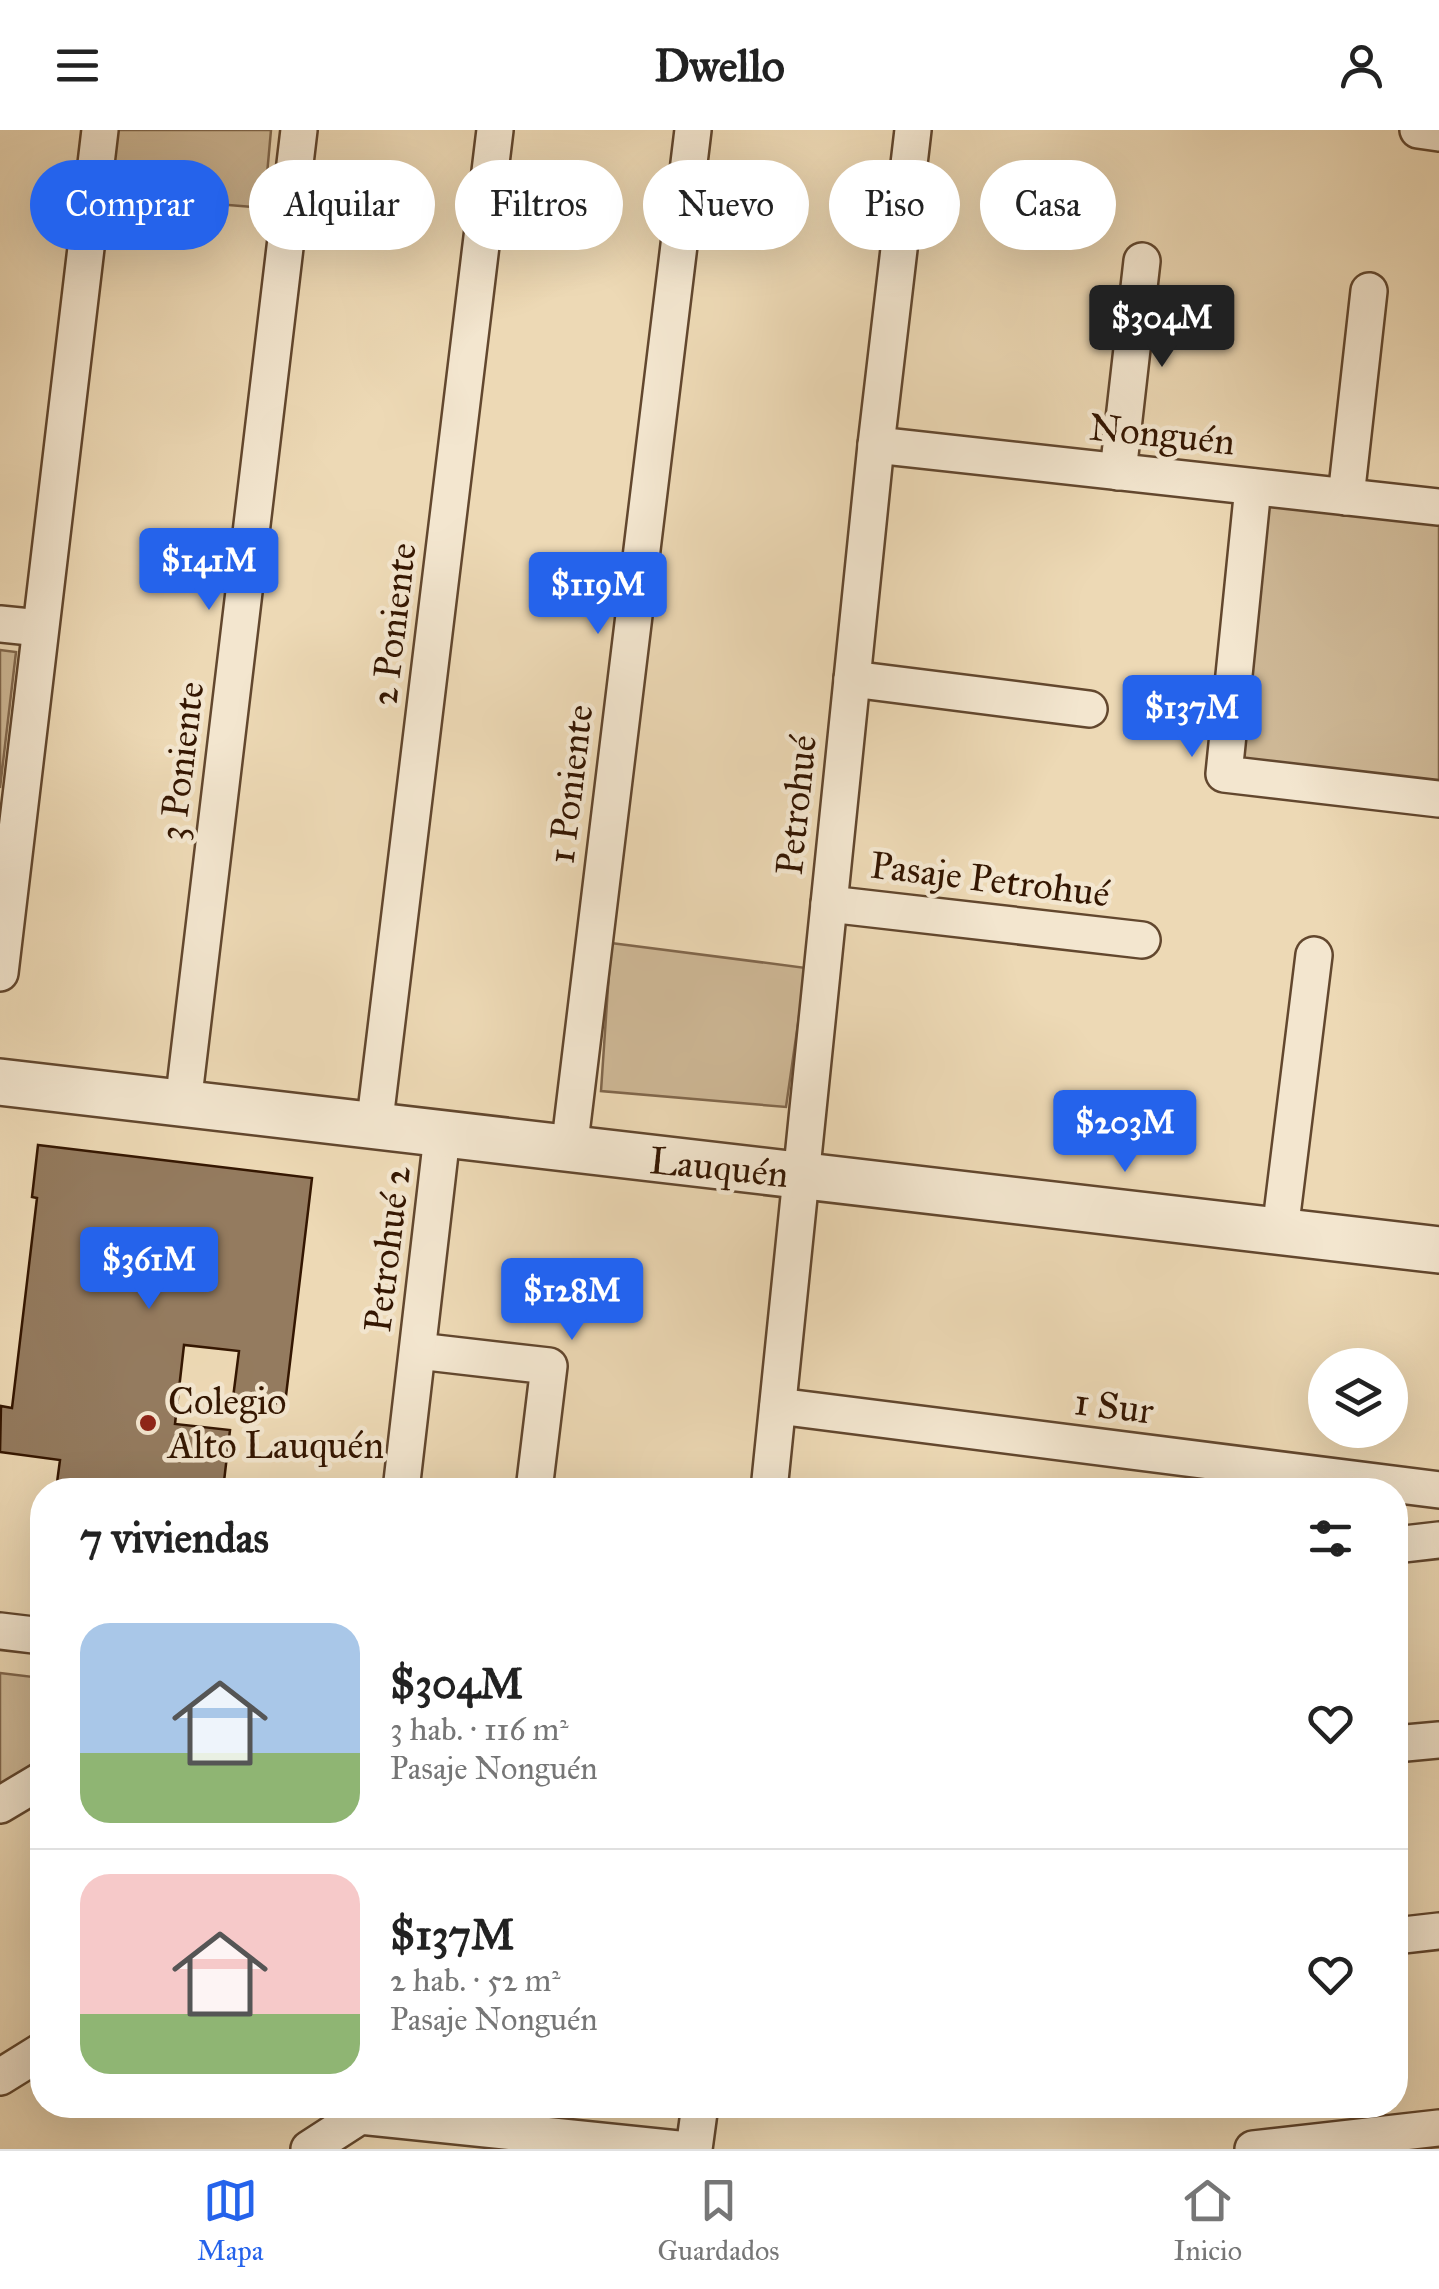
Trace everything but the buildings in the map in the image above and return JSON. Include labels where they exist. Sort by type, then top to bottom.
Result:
[{"type":"street","points":[[0,973],[100,130]]},
{"type":"street","name":"3 Poniente","points":[[183,1104],[300,130]]},
{"type":"street","name":"2 Poniente","points":[[374,1128],[494,130]]},
{"type":"street","name":"1 Poniente","points":[[569,1150],[693,130]]},
{"type":"street","name":"Petrohué","points":[[770,1478],[876,445],[913,130]]},
{"type":"street","points":[[1418,130],[1439,133]]},
{"type":"street","points":[[1118,472],[1142,262]]},
{"type":"street","points":[[1346,497],[1369,291]]},
{"type":"street","name":"Nonguén","points":[[876,445],[1439,507]]},
{"type":"street","points":[[1254,487],[1224,774],[1439,798]]},
{"type":"street","points":[[0,624],[40,628]]},
{"type":"street","points":[[852,679],[1089,709]]},
{"type":"street","name":"Pasaje Petrohué","points":[[828,904],[1142,940]]},
{"type":"street","points":[[1280,1231],[1314,955]]},
{"type":"street","name":"Lauquén","points":[[0,1082],[1439,1250]]},
{"type":"street","name":"Petrohué 2","points":[[403,1478],[442,1136]]},
{"type":"street","points":[[418,1351],[549,1366],[535,1478]]},
{"type":"street","name":"1 Sur","points":[[778,1406],[1345,1478]]},
{"type":"street","name":"1 Sur","points":[[1408,1486],[1439,1490]]},
{"type":"street","points":[[1408,1544],[1439,1540]]},
{"type":"street","points":[[0,1632],[30,1635]]},
{"type":"street","points":[[1408,1743],[1439,1740]]},
{"type":"street","points":[[0,1805],[30,1787]]},
{"type":"street","points":[[1408,1935],[1439,1931]]},
{"type":"street","points":[[0,2077],[30,2058]]},
{"type":"street","points":[[309,2149],[357,2118]]},
{"type":"street","points":[[368,2118],[449,2137],[678,2149]]},
{"type":"street","points":[[694,2149],[698,2118]]},
{"type":"street","points":[[1254,2149],[1439,2128]]},
{"type":"shaded area","points":[[113,130],[271,130],[268,160],[249,160],[249,207],[229,205],[229,160],[110,160]]},
{"type":"shaded area","points":[[1260,496],[1439,515],[1439,788],[1232,765]]},
{"type":"shaded area","points":[[0,650],[16,652],[0,788]]},
{"type":"shaded area","points":[[611,943],[806,968],[786,1107],[601,1091]]},
{"type":"shaded area","points":[[0,1673],[30,1677],[30,1773],[0,1791]]},
{"type":"place","name":"Colegio Alto Lauquén","points":[[148,1423]]}]
